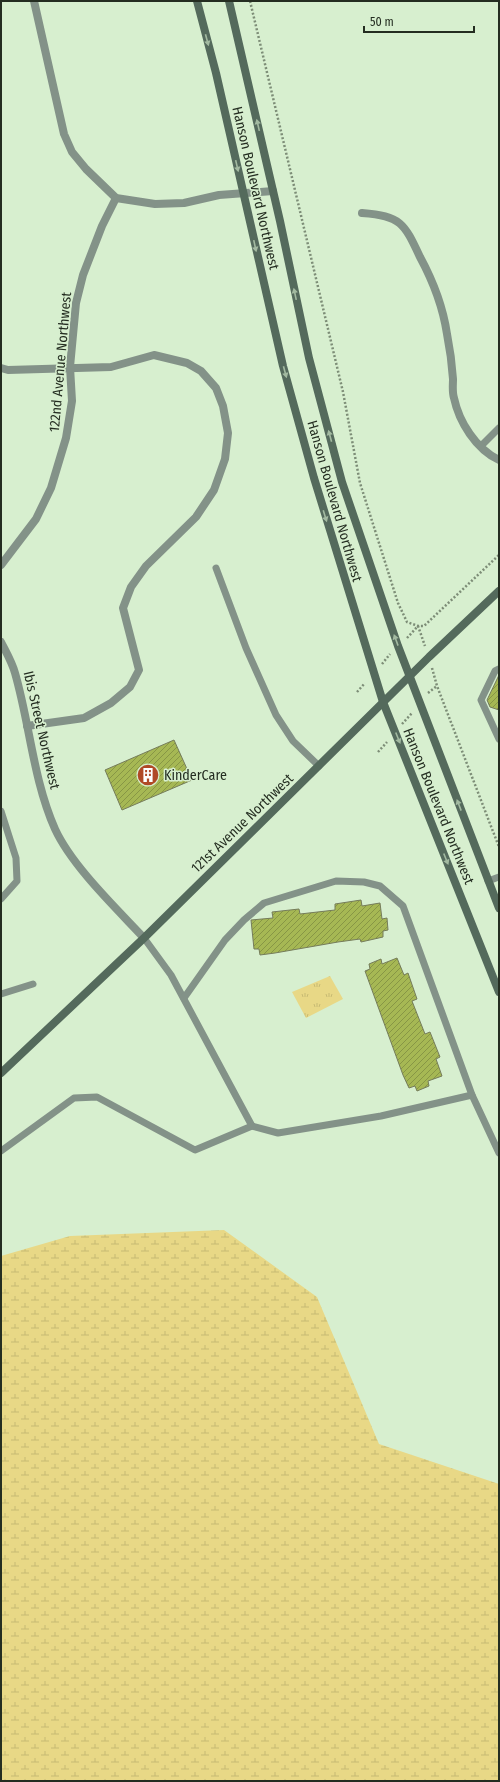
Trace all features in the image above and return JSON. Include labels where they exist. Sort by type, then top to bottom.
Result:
[{"type":"main road","name":"Hanson Boulevard Northwest","points":[[197,1],[216,73],[283,366],[310,464],[383,702],[499,992]]},
{"type":"main road","name":"Hanson Boulevard Northwest","points":[[229,1],[273,191],[309,358],[342,482],[409,676],[499,908]]},
{"type":"main road","name":"121st Avenue Northwest","points":[[1,1073],[144,938],[409,676],[499,591]]},
{"type":"street","points":[[34,1],[64,134],[72,152],[86,170],[116,198],[155,204],[184,203],[219,195],[273,191]]},
{"type":"street","name":"122nd Avenue Northwest","points":[[1,565],[36,519],[51,488],[66,438],[72,401],[70,367],[76,304],[83,275],[102,226],[116,198]]},
{"type":"street","points":[[362,214],[384,215],[397,221],[412,239],[433,282],[441,306],[447,333],[453,397],[457,409],[466,430],[480,446],[499,460]]},
{"type":"street","points":[[1,368],[8,370],[111,367],[154,355],[187,362],[202,371],[216,388],[223,406],[228,433],[225,459],[214,490],[196,517],[146,566],[131,587],[123,608],[139,670],[130,687],[111,703],[84,718],[27,726]]},
{"type":"street","name":"Ibis Street Northwest","points":[[1,642],[15,671],[35,769],[56,830],[67,850],[92,882],[144,938]]},
{"type":"lane","points":[[480,446],[499,428]]},
{"type":"lane","points":[[216,568],[246,648],[276,715],[293,741],[319,766]]},
{"type":"lane","points":[[499,669],[495,671],[481,700],[499,739]]},
{"type":"lane","points":[[1,811],[16,858],[17,881],[1,899]]},
{"type":"lane","points":[[488,881],[499,877]]},
{"type":"lane","points":[[184,998],[225,940],[244,920],[264,903],[336,881],[364,882],[380,886],[403,906],[472,1095],[499,1153]]},
{"type":"lane","points":[[144,938],[171,975],[252,1126]]},
{"type":"lane","points":[[1,994],[33,984]]},
{"type":"lane","points":[[1,1151],[74,1098],[97,1097],[195,1150],[252,1126],[278,1133],[381,1116],[472,1095]]},
{"type":"path","points":[[250,1],[343,392],[360,483],[404,617],[407,622],[418,626],[424,626],[499,554]]},
{"type":"path","points":[[358,692],[374,672],[418,626]]},
{"type":"path","points":[[378,752],[429,692],[437,686],[499,848]]},
{"type":"green space","points":[[330,976],[343,999],[306,1018],[292,992]]},
{"type":"green space","points":[[224,1230],[317,1297],[379,1444],[499,1484],[499,1781],[1,1781],[1,1256],[70,1236]]},
{"type":"building","points":[[499,675],[499,710],[490,707],[487,700]]},
{"type":"building","name":"KinderCare","points":[[174,740],[192,780],[122,810],[105,770]]},
{"type":"building","points":[[361,900],[362,906],[380,903],[382,919],[387,918],[388,930],[383,931],[383,937],[361,942],[360,939],[260,955],[259,949],[254,949],[251,920],[273,918],[272,912],[299,909],[300,914],[335,910],[335,904]]},
{"type":"building","points":[[397,958],[404,975],[408,973],[417,999],[412,1001],[425,1034],[430,1032],[440,1057],[436,1059],[442,1076],[428,1081],[429,1086],[417,1091],[415,1086],[409,1088],[403,1075],[365,971],[370,969],[369,964],[381,959],[382,964]]},
{"type":"place","name":"KinderCare","points":[[148,775]]}]
